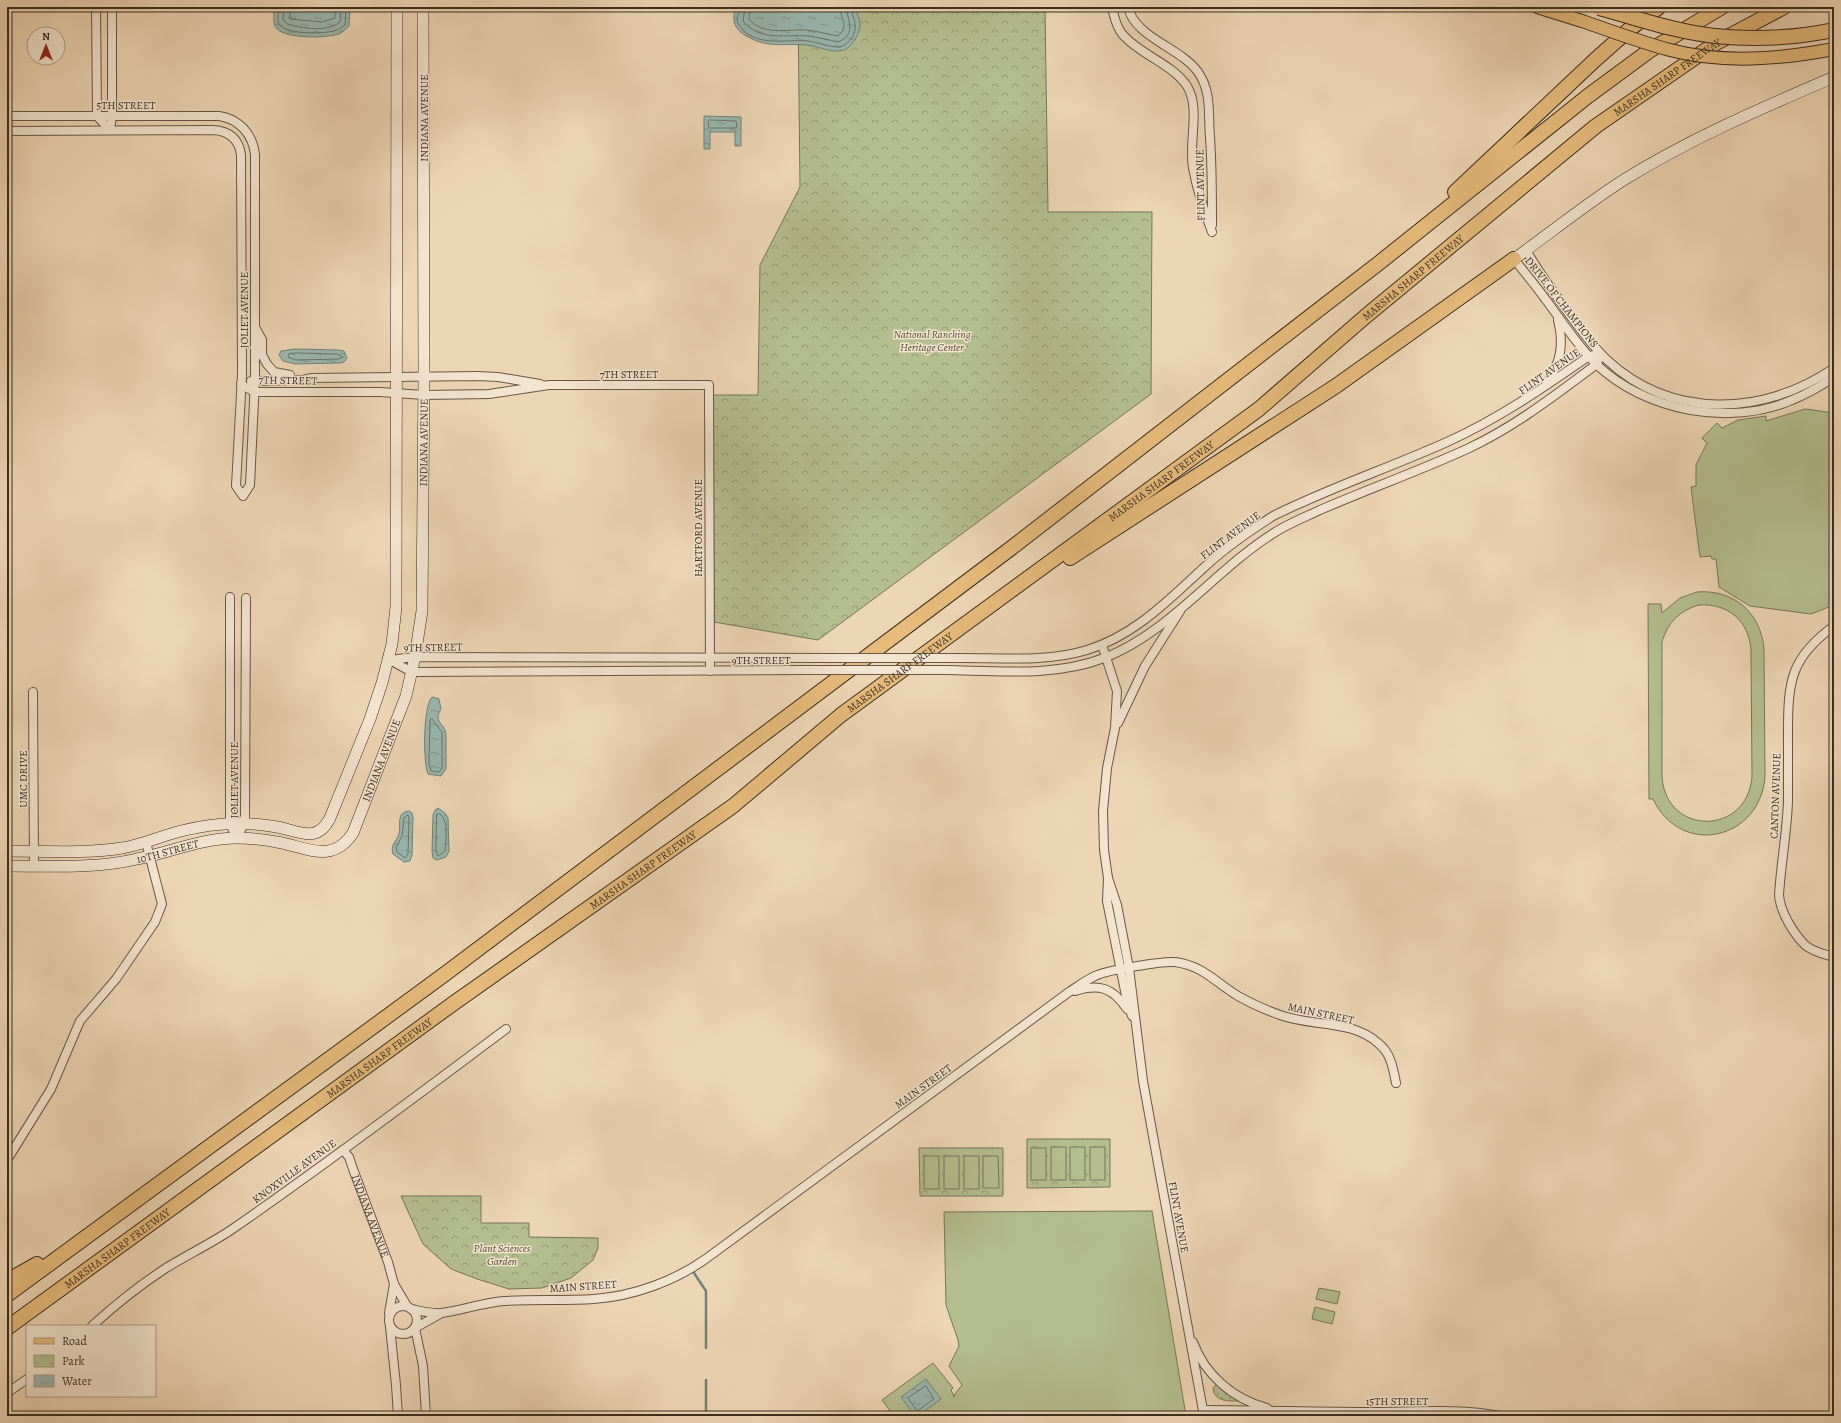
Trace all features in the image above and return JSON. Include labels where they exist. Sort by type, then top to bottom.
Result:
[{"type":"highway","points":[[1598,7],[1677,29],[1715,36],[1764,39],[1814,34],[1834,30]]},
{"type":"highway","points":[[1379,263],[1631,28],[1659,7]]},
{"type":"highway","points":[[7,1295],[445,974],[984,568],[1379,263],[1588,96],[1649,51],[1722,7]]},
{"type":"highway","name":"MARSHA SHARP FREEWAY","points":[[7,1328],[454,1003],[733,806],[841,715],[1259,410],[1366,316],[1596,126],[1716,43],[1784,7]]},
{"type":"highway","points":[[932,648],[954,640],[1045,575],[1336,386],[1514,259]]},
{"type":"highway","points":[[7,1281],[96,1230]]},
{"type":"highway","points":[[7,1332],[40,1303]]},
{"type":"main road","points":[[1537,7],[1670,50],[1712,57],[1746,59],[1798,55],[1834,49]]},
{"type":"street","points":[[96,7],[97,116],[110,130]]},
{"type":"street","points":[[110,130],[112,116],[112,7]]},
{"type":"street","points":[[389,660],[396,607],[397,7]]},
{"type":"street","name":"INDIANA AVENUE","points":[[327,852],[342,845],[353,833],[398,718],[416,657],[422,611],[424,395],[423,7]]},
{"type":"street","name":"FLINT AVENUE","points":[[1112,7],[1115,20],[1124,37],[1174,72],[1183,82],[1190,94],[1193,108],[1193,167],[1202,205],[1212,232],[1210,106],[1205,86],[1192,65],[1141,28],[1131,17],[1128,7]]},
{"type":"street","points":[[1514,259],[1623,181],[1682,147],[1756,111],[1834,77]]},
{"type":"street","name":"5TH STREET","points":[[7,116],[219,116],[234,120],[242,126]]},
{"type":"street","name":"JOLIET AVENUE","points":[[110,130],[223,131],[234,138],[239,147],[241,384],[236,486],[243,496],[250,485],[255,380],[255,327],[254,151],[252,140],[242,126]]},
{"type":"street","points":[[7,131],[110,130]]},
{"type":"street","name":"DRIVE OF CHAMPIONS","points":[[1526,250],[1576,325],[1600,354],[1628,377],[1659,392],[1676,398],[1710,404],[1744,404],[1769,399],[1798,389],[1834,368]]},
{"type":"street","name":"DRIVE OF CHAMPIONS","points":[[1514,259],[1589,356],[1623,384],[1646,396],[1684,408],[1716,413],[1754,410],[1791,401],[1834,377]]},
{"type":"street","points":[[1544,387],[1556,367],[1561,354],[1562,338],[1557,316]]},
{"type":"street","points":[[255,327],[262,340],[262,355],[271,369],[280,374],[312,378]]},
{"type":"street","points":[[1597,364],[1600,354]]},
{"type":"street","name":"FLINT AVENUE","points":[[1203,1413],[1143,1081],[1134,1021],[1134,998],[1129,968],[1117,905],[1108,878],[1104,850],[1103,810],[1107,768],[1115,728],[1117,691],[1113,675],[1105,658],[1102,646],[1126,634],[1149,617],[1223,551],[1248,532],[1273,516],[1304,501],[1448,442],[1503,414],[1589,356],[1600,354]]},
{"type":"street","name":"FLINT AVENUE","points":[[1105,658],[1146,635],[1253,547],[1279,530],[1347,498],[1456,454],[1493,436],[1526,417],[1597,364]]},
{"type":"street","name":"7TH STREET","points":[[241,384],[255,380],[424,376],[498,377],[549,385]]},
{"type":"street","name":"7TH STREET","points":[[241,384],[254,392],[424,395],[489,394],[549,385],[709,385]]},
{"type":"street","name":"HARTFORD AVENUE","points":[[709,385],[710,671]]},
{"type":"street","name":"JOLIET AVENUE","points":[[230,597],[230,823],[236,838]]},
{"type":"street","name":"JOLIET AVENUE","points":[[236,838],[245,823],[246,598]]},
{"type":"street","name":"FLINT AVENUE","points":[[1115,728],[1145,666],[1186,602]]},
{"type":"street","name":"CANTON AVENUE","points":[[1834,626],[1817,640],[1805,653],[1795,670],[1789,688],[1788,802],[1779,895],[1781,908],[1800,939],[1811,948],[1834,957]]},
{"type":"street","name":"9TH STREET","points":[[389,660],[416,657],[1052,657],[1076,653],[1102,646]]},
{"type":"street","name":"9TH STREET","points":[[389,660],[412,672],[1053,670],[1079,666],[1105,658]]},
{"type":"street","name":"10TH STREET","points":[[7,851],[101,851],[123,848],[191,829],[230,823],[245,823],[278,827],[307,834],[318,832],[326,825],[330,818],[375,704],[389,660]]},
{"type":"street","name":"UMC DRIVE","points":[[34,692],[34,866]]},
{"type":"street","name":"10TH STREET","points":[[7,866],[101,865],[151,856],[196,843],[236,838],[268,840],[317,852],[327,852]]},
{"type":"street","points":[[7,1160],[51,1089],[80,1021],[116,979],[155,922],[162,904],[151,856],[146,842]]},
{"type":"street","name":"FLINT AVENUE","points":[[1108,878],[1107,901],[1120,970],[1127,1001],[1134,1021]]},
{"type":"street","name":"MAIN STREET","points":[[415,1328],[441,1313],[484,1303],[614,1297],[670,1279],[702,1261],[1066,995],[1095,976],[1129,968],[1162,963],[1185,964],[1207,973],[1238,996],[1265,1009],[1296,1019],[1336,1025],[1366,1035],[1385,1050],[1390,1059],[1396,1083]]},
{"type":"street","points":[[1066,995],[1093,986],[1107,990],[1123,1003],[1134,1021]]},
{"type":"street","name":"KNOXVILLE AVENUE","points":[[93,1325],[115,1305],[166,1268],[203,1248],[230,1230],[343,1150],[506,1029]]},
{"type":"street","name":"INDIANA AVENUE","points":[[343,1150],[349,1157],[388,1262],[394,1284],[409,1308]]},
{"type":"street","name":"INDIANA AVENUE","points":[[389,1314],[394,1284]]},
{"type":"street","points":[[398,1416],[390,1327],[388,1322],[389,1314],[398,1306],[409,1308],[417,1316],[415,1328],[423,1366],[426,1416]]},
{"type":"street","name":"MAIN STREET","points":[[409,1308],[441,1313]]},
{"type":"street","points":[[1186,1322],[1203,1362],[1220,1384],[1248,1400],[1265,1407],[1293,1412]]},
{"type":"street","points":[[390,1327],[393,1331],[401,1335],[410,1332],[415,1328]]},
{"type":"street","points":[[7,1393],[26,1380]]},
{"type":"street","name":"15TH STREET","points":[[1203,1413],[1260,1410],[1293,1412],[1467,1412],[1500,1416]]},
{"type":"street","name":"15TH STREET","points":[[1279,1416],[1293,1412]]},
{"type":"green space","name":"National Ranching Heritage Center","points":[[798,7],[1045,7],[1048,212],[1152,212],[1151,394],[818,640],[714,622],[713,395],[758,395],[760,265],[800,187]]},
{"type":"green space","points":[[1805,409],[1834,413],[1834,605],[1811,614],[1750,606],[1719,587],[1716,559],[1712,559],[1711,556],[1700,557],[1691,487],[1696,486],[1696,465],[1707,443],[1702,438],[1717,423],[1722,428],[1738,420],[1766,416],[1766,421]]},
{"type":"green space","points":[[1697,592],[1710,592],[1734,599],[1751,614],[1762,636],[1764,649],[1765,777],[1760,798],[1749,815],[1735,827],[1718,834],[1699,835],[1682,829],[1666,818],[1653,799],[1649,799],[1648,604],[1661,604],[1662,613],[1680,598]],"holes":[[[1709,605],[1719,607],[1735,616],[1746,630],[1749,640],[1751,650],[1752,777],[1747,796],[1736,810],[1722,818],[1707,821],[1691,818],[1677,810],[1667,796],[1662,777],[1662,642],[1667,629],[1680,614],[1692,607]]]},
{"type":"green space","points":[[1027,1139],[1110,1139],[1110,1187],[1027,1188]]},
{"type":"green space","points":[[1051,1147],[1066,1147],[1066,1180],[1051,1180]]},
{"type":"green space","points":[[1070,1147],[1085,1147],[1085,1180],[1070,1180]]},
{"type":"green space","points":[[1090,1147],[1105,1147],[1105,1180],[1090,1180]]},
{"type":"green space","points":[[919,1148],[1003,1148],[1003,1196],[920,1196]]},
{"type":"green space","points":[[1031,1148],[1046,1148],[1046,1180],[1031,1180]]},
{"type":"green space","points":[[924,1156],[939,1156],[939,1189],[924,1189]]},
{"type":"green space","points":[[944,1156],[959,1156],[959,1189],[944,1189]]},
{"type":"green space","points":[[964,1156],[979,1156],[979,1189],[964,1189]]},
{"type":"green space","points":[[983,1156],[998,1156],[999,1188],[983,1188]]},
{"type":"green space","name":"Plant Sciences Garden","points":[[401,1196],[481,1196],[481,1223],[529,1223],[529,1237],[598,1238],[598,1248],[593,1260],[571,1278],[542,1288],[509,1289],[451,1269],[423,1244]]},
{"type":"green space","points":[[1152,1211],[1186,1416],[894,1416],[882,1400],[933,1363],[953,1388],[951,1390],[954,1397],[962,1385],[949,1366],[959,1346],[946,1305],[944,1212]]},
{"type":"green space","points":[[1319,1288],[1340,1292],[1337,1304],[1316,1299]]},
{"type":"green space","points":[[1315,1307],[1335,1312],[1332,1324],[1312,1319]]},
{"type":"green space","points":[[1217,1384],[1240,1401],[1227,1401],[1216,1396],[1213,1388]]},
{"type":"water","points":[[275,7],[350,7],[349,26],[339,34],[333,35],[307,37],[289,35],[275,27]]},
{"type":"water","points":[[736,7],[854,7],[859,19],[860,27],[853,43],[847,49],[839,51],[831,51],[806,45],[768,44],[745,35],[738,29],[734,23]]},
{"type":"water","points":[[704,116],[741,117],[741,146],[735,146],[735,132],[710,132],[710,149],[704,149]]},
{"type":"water","points":[[295,349],[344,351],[347,358],[344,362],[340,363],[295,364],[283,361],[279,355],[281,351]]},
{"type":"water","points":[[432,697],[439,699],[441,709],[438,717],[446,734],[446,769],[441,776],[428,774],[426,768],[425,722],[429,702]]},
{"type":"water","points":[[438,808],[445,813],[448,818],[449,851],[446,857],[437,860],[433,858],[432,851],[433,815],[435,810]]},
{"type":"water","points":[[409,811],[412,813],[413,818],[412,855],[410,861],[404,862],[393,854],[392,848],[399,834],[401,816],[405,812]]},
{"type":"water","points":[[926,1379],[941,1399],[918,1416],[915,1416],[901,1397]]},
{"type":"waterway","points":[[692,1270],[706,1291],[706,1348]]},
{"type":"waterway","points":[[706,1380],[706,1416]]}]
